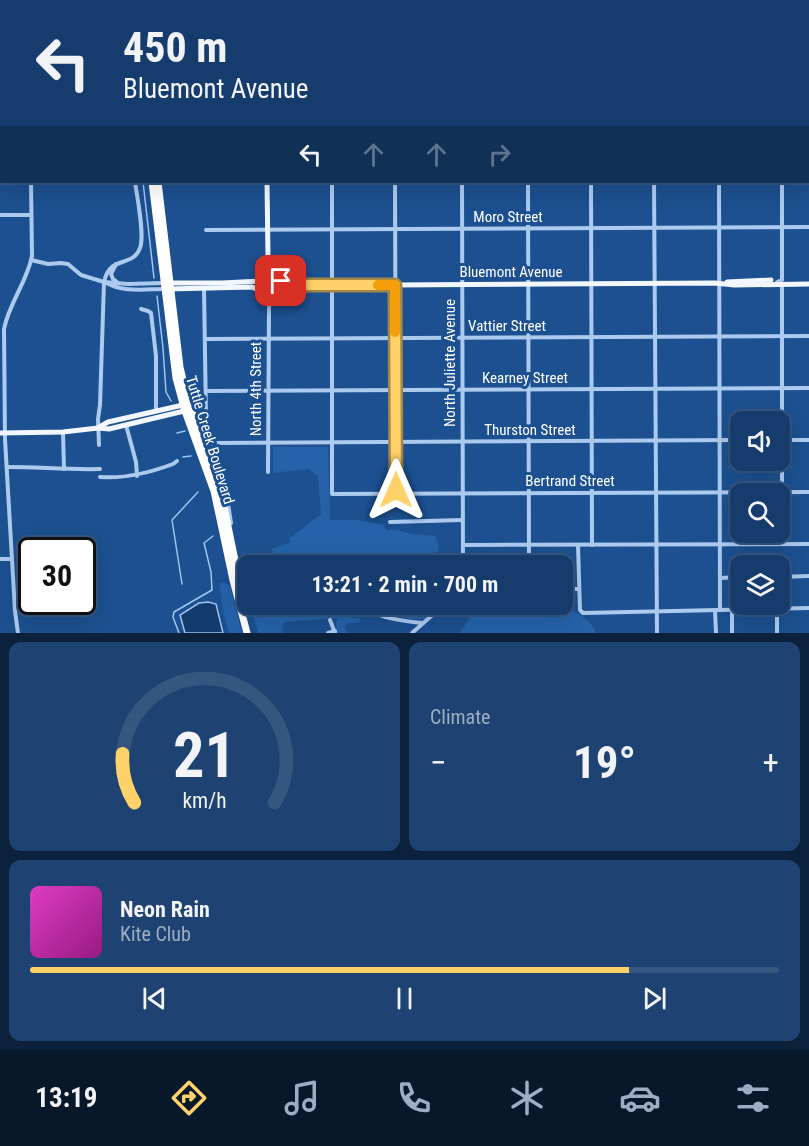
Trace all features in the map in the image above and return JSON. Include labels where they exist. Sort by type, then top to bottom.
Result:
[{"type":"highway","name":"Tuttle Creek Boulevard","points":[[152,183],[167,286]]},
{"type":"highway","name":"Tuttle Creek Boulevard","points":[[159,183],[174,365],[212,484],[249,633]]},
{"type":"highway","name":"Tuttle Creek Boulevard","points":[[186,407],[225,499],[249,633]]},
{"type":"highway","points":[[222,527],[221,514],[225,499]]},
{"type":"main road","points":[[263,292],[260,287],[268,256],[271,230],[267,183]]},
{"type":"main road","points":[[167,286],[204,289],[252,287],[268,294],[275,291],[278,285],[269,268],[268,256]]},
{"type":"main road","points":[[167,286],[222,283],[262,279],[267,276],[274,278]]},
{"type":"main road","name":"Bluemont Avenue","points":[[274,278],[303,285]]},
{"type":"main road","name":"Bluemont Avenue","points":[[718,283],[734,285],[782,282]]},
{"type":"main road","name":"Bluemont Avenue","points":[[275,291],[303,285],[809,282]]},
{"type":"main road","points":[[3,433],[109,429],[126,425],[129,421],[154,414],[156,411],[186,407]]},
{"type":"main road","points":[[98,428],[108,422],[140,418],[186,407]]},
{"type":"street","points":[[18,633],[3,433],[4,329],[33,252],[31,183]]},
{"type":"street","points":[[99,445],[104,282],[109,269],[135,257],[141,247],[142,234],[135,183]]},
{"type":"street","points":[[332,183],[332,443]]},
{"type":"street","points":[[395,183],[396,494]]},
{"type":"street","name":"North Juliette Avenue","points":[[462,183],[463,555]]},
{"type":"street","points":[[528,183],[529,555]]},
{"type":"street","points":[[591,183],[592,545]]},
{"type":"street","points":[[654,183],[657,633]]},
{"type":"street","points":[[716,633],[720,578],[718,183]]},
{"type":"street","points":[[782,183],[782,411]]},
{"type":"street","points":[[0,215],[32,215]]},
{"type":"street","name":"Moro Street","points":[[206,230],[809,227]]},
{"type":"street","points":[[31,260],[48,264],[68,264],[81,275],[104,282],[167,286]]},
{"type":"street","points":[[117,264],[112,270],[111,277],[122,284]]},
{"type":"street","points":[[104,282],[124,289],[167,286]]},
{"type":"street","points":[[222,283],[204,289],[206,418],[208,431],[223,471],[225,499]]},
{"type":"street","name":"North 4th Street","points":[[268,472],[269,307],[275,291]]},
{"type":"street","name":"North 4th Street","points":[[263,292],[269,307]]},
{"type":"street","points":[[141,309],[151,313],[156,356],[156,411]]},
{"type":"street","name":"Vattier Street","points":[[205,339],[809,336]]},
{"type":"street","name":"Kearney Street","points":[[206,391],[809,388]]},
{"type":"street","points":[[126,425],[137,476]]},
{"type":"street","points":[[63,432],[64,469]]},
{"type":"street","name":"Thurston Street","points":[[212,443],[730,440]]},
{"type":"street","points":[[790,440],[809,440]]},
{"type":"street","name":"Bertrand Street","points":[[332,443],[332,494],[730,492]]},
{"type":"street","points":[[100,477],[137,476],[177,461]]},
{"type":"street","points":[[7,467],[100,469]]},
{"type":"street","name":"Bertrand Street","points":[[790,492],[809,492]]},
{"type":"street","points":[[390,522],[462,520]]},
{"type":"street","points":[[463,545],[809,544]]},
{"type":"street","points":[[578,545],[580,610],[583,613],[730,609]]},
{"type":"street","points":[[0,559],[12,559]]},
{"type":"street","points":[[790,577],[809,576]]},
{"type":"street","points":[[720,578],[730,578]]},
{"type":"street","points":[[573,589],[579,589]]},
{"type":"street","points":[[790,608],[809,608]]},
{"type":"street","points":[[382,615],[422,623]]},
{"type":"street","points":[[409,621],[414,632],[432,615]]},
{"type":"street","points":[[732,615],[732,633]]},
{"type":"street","points":[[777,615],[777,633]]},
{"type":"street","points":[[328,633],[335,632],[330,620]]},
{"type":"shaded area","points":[[273,447],[328,447],[330,520],[358,520],[383,525],[386,530],[435,536],[439,545],[438,552],[423,555],[271,555],[272,549],[289,543],[290,538],[321,514],[318,476],[309,469],[273,473]]},
{"type":"shaded area","points":[[223,582],[230,586],[242,633],[229,633],[224,616],[220,584]]},
{"type":"shaded area","points":[[199,603],[216,604],[223,633],[185,633],[180,615]]},
{"type":"shaded area","points":[[573,612],[588,621],[596,633],[460,633],[472,615],[573,615]]},
{"type":"shaded area","points":[[254,615],[374,615],[344,618],[360,618],[361,621],[344,626],[348,633],[337,633],[338,618],[284,622],[282,633],[258,633]]},
{"type":"shaded area","points":[[390,615],[429,615],[424,619]]},
{"type":"waterway","points":[[143,183],[154,278]]},
{"type":"waterway","points":[[157,296],[166,392],[171,401]]},
{"type":"waterway","points":[[177,433],[185,431]]},
{"type":"waterway","points":[[183,457],[191,456]]},
{"type":"waterway","points":[[182,584],[172,520],[198,492]]},
{"type":"waterway","points":[[179,633],[173,617],[174,612],[212,590],[211,572],[204,543],[213,536]]},
{"type":"slow traffic","points":[[378,285],[395,285],[395,332]]},
{"type":"route","points":[[281,281],[303,285],[395,285],[396,490]]}]
